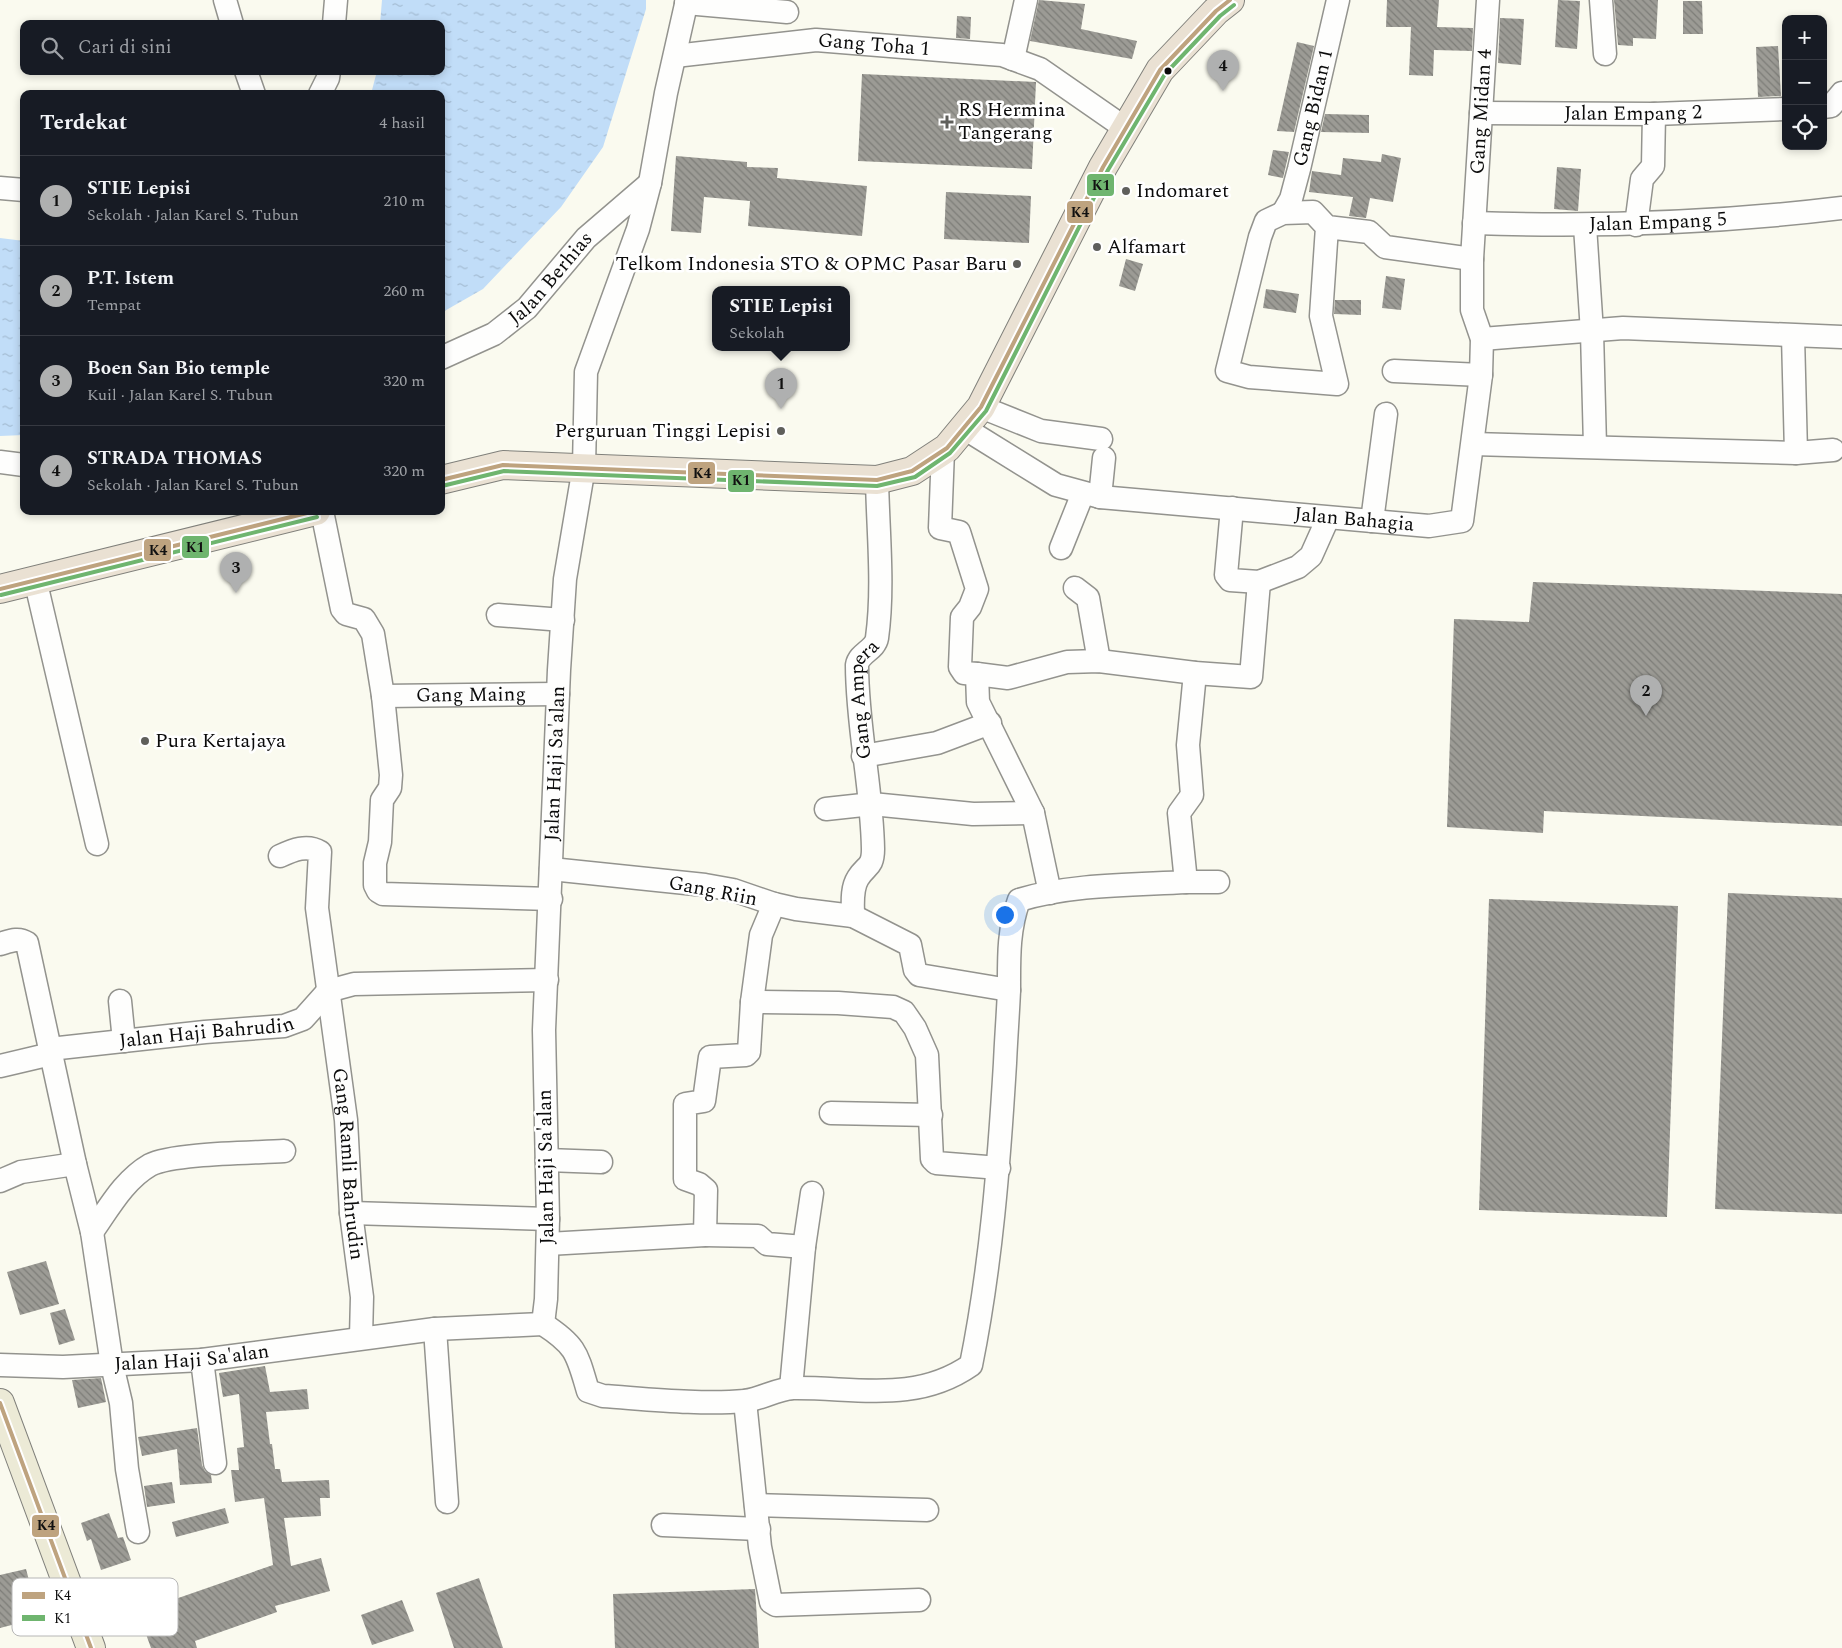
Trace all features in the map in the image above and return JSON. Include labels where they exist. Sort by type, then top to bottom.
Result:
[{"type":"highway","points":[[445,479],[504,465],[878,480],[912,471],[943,450],[981,407],[1037,294],[1125,128],[1160,70],[1216,11],[1230,0]]},
{"type":"highway","points":[[0,589],[299,515]]},
{"type":"main road","points":[[0,1403],[65,1578]]},
{"type":"main road","points":[[87,1636],[91,1648]]},
{"type":"street","points":[[225,0],[231,20]]},
{"type":"street","points":[[334,20],[336,0]]},
{"type":"street","points":[[1013,59],[1026,0]]},
{"type":"street","name":"Gang Bidan 1","points":[[1283,213],[1292,199],[1300,169],[1338,0]]},
{"type":"street","name":"Gang Midan 4","points":[[1474,223],[1488,0]]},
{"type":"street","points":[[1601,0],[1605,54]]},
{"type":"street","points":[[686,1],[787,12]]},
{"type":"street","name":"Jalan Haji Sa'alan","points":[[0,1365],[63,1367],[202,1360],[275,1349],[325,1345],[361,1337],[435,1329],[543,1324],[548,1244],[544,1030],[558,694],[566,579],[584,467],[586,372],[638,229],[650,183],[686,1]]},
{"type":"street","name":"Gang Toha 1","points":[[675,56],[816,40],[1002,55],[1040,69],[1125,128]]},
{"type":"street","points":[[247,75],[253,90]]},
{"type":"street","points":[[322,90],[328,75]]},
{"type":"street","points":[[1827,106],[1831,106],[1842,93]]},
{"type":"street","name":"Jalan Empang 2","points":[[1481,113],[1654,114],[1782,110]]},
{"type":"street","points":[[1636,225],[1642,179],[1653,166],[1654,114]]},
{"type":"street","name":"Jalan Berhias","points":[[445,356],[494,334],[527,308],[586,238],[650,183]]},
{"type":"street","points":[[0,188],[20,190]]},
{"type":"street","name":"Jalan Empang 5","points":[[1474,223],[1585,226],[1636,225],[1757,218],[1842,208]]},
{"type":"street","points":[[1327,227],[1321,316],[1337,384],[1249,377],[1227,371],[1260,237],[1266,221],[1283,213],[1313,212],[1327,227],[1369,232],[1384,247],[1472,259]]},
{"type":"street","name":"Jalan Bahagia","points":[[964,428],[1056,485],[1091,495],[1430,526],[1462,520],[1481,375],[1482,339],[1472,310],[1474,223]]},
{"type":"street","points":[[1585,226],[1592,332],[1594,446]]},
{"type":"street","points":[[1482,339],[1592,332],[1623,328],[1842,337]]},
{"type":"street","points":[[1793,336],[1796,453]]},
{"type":"street","points":[[1394,371],[1481,375]]},
{"type":"street","points":[[981,407],[1041,431],[1102,449],[1091,495],[1062,548]]},
{"type":"street","points":[[1372,521],[1386,414]]},
{"type":"street","points":[[1473,444],[1796,453],[1833,450]]},
{"type":"street","points":[[943,450],[940,528],[959,532],[976,583],[974,598],[962,617],[960,667],[964,673],[1008,678],[1067,662],[1099,661],[1195,673],[1251,677],[1260,582]]},
{"type":"street","points":[[0,462],[20,464]]},
{"type":"street","name":"Gang Ampera","points":[[853,916],[855,886],[858,878],[871,864],[872,804],[864,756],[857,665],[859,659],[876,640],[879,599],[878,480]]},
{"type":"street","points":[[1232,508],[1226,577],[1230,580],[1260,582],[1298,567],[1311,556],[1328,518]]},
{"type":"street","points":[[323,515],[342,609],[346,614],[368,622],[373,634],[383,696],[391,775],[390,788],[381,803],[380,842],[375,863],[375,885],[378,891],[383,894],[550,899]]},
{"type":"street","points":[[35,579],[97,844]]},
{"type":"street","points":[[1076,588],[1088,598],[1099,661]]},
{"type":"street","points":[[498,615],[563,620]]},
{"type":"street","points":[[1186,882],[1179,813],[1192,795],[1188,745],[1195,673]]},
{"type":"street","points":[[977,674],[978,702],[990,722],[1033,813],[1050,892]]},
{"type":"street","name":"Gang Maing","points":[[383,696],[558,694]]},
{"type":"street","points":[[864,756],[937,743],[990,722]]},
{"type":"street","points":[[826,809],[872,804],[973,814],[1033,813]]},
{"type":"street","name":"Gang Ramli Bahrudin","points":[[280,856],[296,849],[309,848],[320,852],[317,908],[346,1120],[352,1213],[362,1297],[361,1337]]},
{"type":"street","name":"Gang Riin","points":[[551,869],[704,885],[733,890],[774,904],[761,935],[752,1002],[748,1053],[710,1057],[704,1101],[685,1104],[685,1179],[699,1184],[706,1190],[705,1235]]},
{"type":"street","points":[[543,1324],[556,1332],[575,1352],[580,1359],[588,1391],[594,1394],[644,1398],[745,1400],[790,1388],[858,1392],[903,1390],[940,1382],[956,1376],[971,1365],[982,1311],[998,1168],[1009,990],[1008,949],[1019,900],[1050,892],[1117,885],[1218,882]]},
{"type":"street","points":[[774,904],[796,909],[853,916],[910,945],[915,970],[919,975],[1009,990]]},
{"type":"street","points":[[0,944],[15,939],[27,943],[92,1232],[112,1365],[121,1403],[126,1459],[138,1532]]},
{"type":"street","points":[[328,991],[354,984],[547,980]]},
{"type":"street","name":"Jalan Haji Bahrudin","points":[[0,1066],[51,1052],[124,1041],[284,1026],[303,1019],[328,991]]},
{"type":"street","points":[[120,1001],[124,1041]]},
{"type":"street","points":[[752,1002],[838,1003],[893,1007],[904,1012],[915,1028],[927,1055],[932,1115],[931,1154],[936,1163],[998,1168]]},
{"type":"street","points":[[831,1113],[932,1115]]},
{"type":"street","points":[[92,1232],[125,1186],[150,1165],[172,1159],[284,1151]]},
{"type":"street","points":[[547,1160],[601,1162]]},
{"type":"street","points":[[0,1181],[21,1172],[76,1164]]},
{"type":"street","points":[[790,1388],[804,1246],[812,1193]]},
{"type":"street","points":[[352,1213],[548,1219]]},
{"type":"street","points":[[548,1244],[705,1235],[758,1236],[767,1244],[804,1246]]},
{"type":"street","points":[[435,1329],[447,1502]]},
{"type":"street","points":[[202,1360],[215,1463]]},
{"type":"street","points":[[745,1400],[758,1529],[766,1583],[769,1597],[774,1604],[920,1600]]},
{"type":"street","points":[[756,1506],[927,1510]]},
{"type":"street","points":[[663,1525],[758,1529]]},
{"type":"water","points":[[382,0],[646,0],[646,9],[603,147],[561,207],[483,289],[445,311],[445,90],[372,90],[376,75],[445,75],[445,20],[380,20]]},
{"type":"water","points":[[0,238],[20,240],[20,435],[0,436]]},
{"type":"building","points":[[1039,0],[1085,4],[1081,29],[1137,41],[1132,59],[1030,41]]},
{"type":"building","points":[[1387,0],[1439,0],[1437,27],[1473,28],[1472,51],[1434,50],[1433,76],[1409,75],[1411,27],[1386,27]]},
{"type":"building","points":[[1558,0],[1580,1],[1577,49],[1555,47]]},
{"type":"building","points":[[1614,0],[1658,0],[1656,39],[1633,38],[1633,46],[1618,45]]},
{"type":"building","points":[[1683,1],[1702,1],[1703,34],[1683,34]]},
{"type":"building","points":[[957,16],[971,17],[970,39],[956,38]]},
{"type":"building","points":[[1500,18],[1524,19],[1521,65],[1498,63]]},
{"type":"building","points":[[1297,42],[1314,46],[1294,132],[1277,131]]},
{"type":"building","points":[[1778,46],[1781,96],[1758,97],[1756,47]]},
{"type":"building","name":"RS Hermina Tangerang","points":[[862,74],[1036,82],[1032,169],[858,161]]},
{"type":"building","points":[[1325,114],[1369,115],[1369,133],[1321,132]]},
{"type":"building","points":[[1273,150],[1289,152],[1283,178],[1268,175]]},
{"type":"building","points":[[1382,154],[1401,158],[1393,202],[1370,198],[1366,218],[1349,216],[1353,197],[1309,192],[1312,171],[1341,175],[1343,158],[1381,162]]},
{"type":"building","points":[[676,156],[747,162],[747,167],[778,168],[777,178],[867,186],[862,236],[748,226],[750,201],[704,197],[701,233],[671,231]]},
{"type":"building","points":[[1557,167],[1581,169],[1578,211],[1554,209]]},
{"type":"building","points":[[946,192],[1031,196],[1029,243],[944,239]]},
{"type":"building","points":[[1126,259],[1143,264],[1135,291],[1119,286]]},
{"type":"building","points":[[1386,276],[1405,279],[1401,310],[1382,308]]},
{"type":"building","points":[[1266,289],[1299,294],[1296,313],[1263,308]]},
{"type":"building","points":[[1335,300],[1361,300],[1361,315],[1334,314]]},
{"type":"building","points":[[1533,582],[1842,594],[1842,826],[1544,811],[1543,833],[1447,827],[1454,619],[1529,622]]},
{"type":"building","points":[[1728,893],[1842,898],[1842,1214],[1715,1209]]},
{"type":"building","points":[[1489,899],[1678,906],[1667,1217],[1479,1210]]},
{"type":"building","points":[[46,1261],[59,1304],[20,1315],[7,1272]]},
{"type":"building","points":[[65,1309],[75,1340],[59,1345],[50,1313]]},
{"type":"building","points":[[265,1366],[270,1392],[307,1389],[309,1409],[266,1412],[275,1469],[280,1469],[282,1482],[329,1480],[330,1498],[320,1498],[321,1516],[284,1518],[291,1566],[321,1558],[330,1591],[275,1606],[277,1612],[195,1641],[197,1648],[151,1648],[147,1636],[178,1636],[178,1598],[273,1565],[264,1498],[235,1502],[231,1470],[239,1470],[237,1448],[244,1447],[239,1394],[223,1397],[219,1373]]},
{"type":"building","points":[[101,1378],[106,1402],[78,1408],[72,1380]]},
{"type":"building","points":[[197,1428],[202,1465],[205,1471],[211,1475],[212,1483],[180,1485],[177,1449],[142,1456],[138,1437]]},
{"type":"building","points":[[172,1482],[175,1503],[147,1507],[144,1486]]},
{"type":"building","points":[[225,1508],[229,1523],[176,1537],[172,1522]]},
{"type":"building","points":[[109,1513],[118,1538],[123,1537],[131,1560],[101,1570],[91,1539],[87,1541],[81,1523]]},
{"type":"building","points":[[26,1569],[28,1578],[12,1578],[12,1625],[0,1628],[0,1575]]},
{"type":"building","points":[[479,1578],[503,1648],[454,1648],[436,1593]]},
{"type":"building","points":[[755,1589],[759,1648],[615,1648],[613,1594]]},
{"type":"building","points":[[402,1600],[414,1631],[372,1645],[361,1615]]},
{"type":"transit line","name":"K4","points":[[445,479],[503,465],[877,480],[912,471],[947,448],[981,407],[1103,167],[1160,70],[1216,11],[1230,0]]},
{"type":"transit line","name":"K1","points":[[445,485],[504,471],[877,486],[915,477],[950,453],[986,411],[1108,170],[1165,74],[1220,16],[1234,5]]},
{"type":"transit line","name":"K4","points":[[0,589],[299,515]]},
{"type":"transit line","name":"K1","points":[[1,595],[317,517]]},
{"type":"transit line","name":"K4","points":[[0,1403],[65,1578]]},
{"type":"transit line","name":"K4","points":[[87,1636],[91,1648]]},
{"type":"place","name":"STRADA THOMAS","points":[[1223,91]]},
{"type":"place","name":"RS Hermina Tangerang","points":[[947,122]]},
{"type":"place","name":"Indomaret","points":[[1126,191]]},
{"type":"place","name":"Alfamart","points":[[1097,247]]},
{"type":"place","name":"Telkom Indonesia STO & OPMC Pasar Baru","points":[[1017,264]]},
{"type":"place","name":"STIE Lepisi","points":[[781,409]]},
{"type":"place","name":"Perguruan Tinggi Lepisi","points":[[781,431]]},
{"type":"place","name":"Boen San Bio temple","points":[[236,593]]},
{"type":"place","name":"P.T. Istem","points":[[1646,716]]},
{"type":"place","name":"Pura Kertajaya","points":[[145,741]]}]
